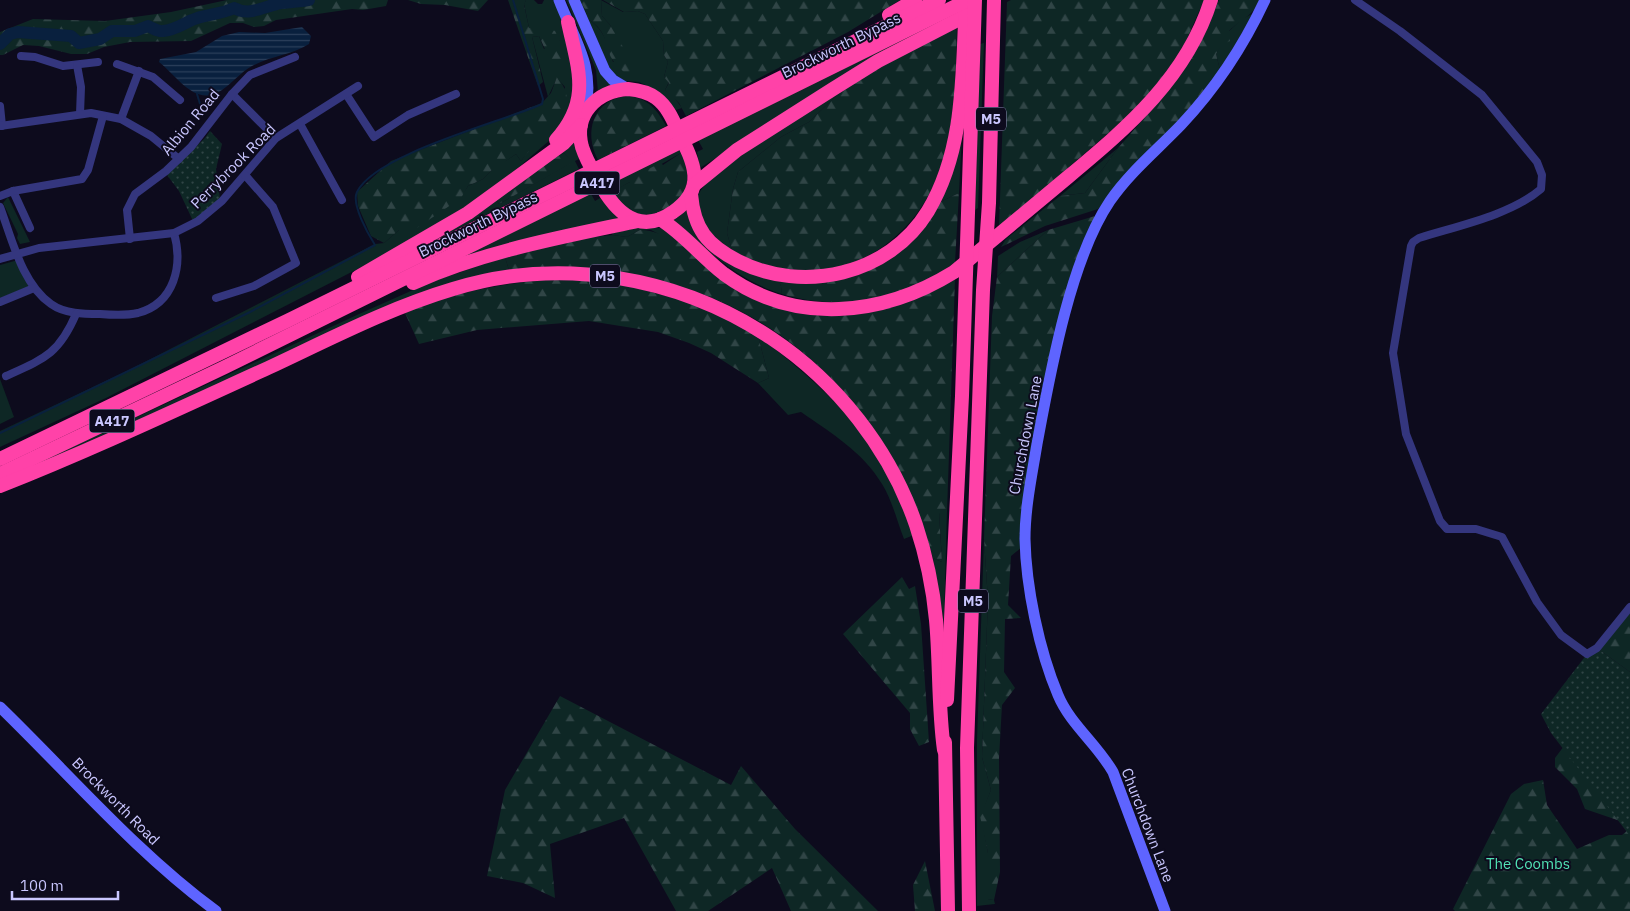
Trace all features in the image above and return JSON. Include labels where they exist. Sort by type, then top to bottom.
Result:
[{"type":"highway","points":[[811,62],[915,0]]},
{"type":"highway","name":"Brockworth Bypass","points":[[0,459],[939,0]]},
{"type":"highway","name":"Brockworth Bypass","points":[[0,474],[225,367],[967,0]]},
{"type":"highway","name":"M5","points":[[948,911],[944,750],[954,594],[968,218],[967,0]]},
{"type":"highway","name":"M5","points":[[692,190],[696,223],[706,239],[726,254],[756,269],[787,277],[820,277],[856,269],[896,247],[917,226],[930,207],[944,180],[957,129],[975,0]]},
{"type":"highway","points":[[225,367],[418,280],[458,266],[520,246],[638,221],[660,219],[677,210],[692,190],[737,150],[833,89],[896,52],[995,0]]},
{"type":"highway","name":"M5","points":[[969,911],[967,748],[983,290],[989,203],[995,0]]},
{"type":"highway","points":[[660,219],[726,275],[746,288],[782,302],[819,309],[844,310],[887,303],[909,295],[932,285],[954,272],[1124,130],[1171,79],[1193,44],[1211,0]]},
{"type":"highway","points":[[515,178],[555,141],[567,128],[574,115],[580,83],[579,66],[568,22]]},
{"type":"highway","points":[[638,221],[620,212],[605,195],[585,155],[580,138],[581,125],[585,110],[593,101],[607,93],[628,89],[653,96],[662,103],[670,114],[694,167],[692,190]]},
{"type":"highway","points":[[220,352],[444,228],[564,143],[581,125]]},
{"type":"highway","name":"M5","points":[[0,486],[114,440],[403,307],[454,288],[497,278],[561,274],[611,277],[662,287],[728,312],[783,346],[837,394],[881,452],[911,511],[930,577],[936,620],[940,720],[944,750]]},
{"type":"street","points":[[559,0],[579,45],[587,69],[589,95],[585,110]]},
{"type":"street","points":[[574,0],[605,70],[613,80],[628,89]]},
{"type":"street","name":"Churchdown Lane","points":[[1165,909],[1113,772],[1102,753],[1066,712],[1053,680],[1040,636],[1028,573],[1025,539],[1027,509],[1043,411],[1068,304],[1094,228],[1110,202],[1129,178],[1201,102],[1237,52],[1265,0]]},
{"type":"street","points":[[1355,0],[1400,31],[1482,95],[1537,162],[1542,175],[1541,189],[1534,195],[1508,208],[1420,238],[1413,242],[1411,246],[1393,353],[1406,434],[1440,521],[1447,529],[1476,529],[1502,537],[1537,602],[1561,635],[1587,654],[1597,648],[1630,607]]},
{"type":"street","points":[[20,56],[34,57],[63,66],[77,66],[98,62]]},
{"type":"street","name":"Albion Road","points":[[130,239],[127,210],[135,194],[179,159],[250,75],[295,58]]},
{"type":"street","points":[[117,64],[158,80],[180,100]]},
{"type":"street","points":[[77,66],[82,87],[80,114]]},
{"type":"street","points":[[121,119],[139,71]]},
{"type":"street","name":"Perrybrook Road","points":[[0,259],[39,248],[174,233],[201,220],[222,201],[276,138],[358,86]]},
{"type":"street","name":"Albion Road","points":[[232,94],[276,138]]},
{"type":"street","points":[[346,94],[374,137],[408,115],[456,94]]},
{"type":"street","points":[[0,106],[1,126],[80,114],[121,119],[151,136],[179,159]]},
{"type":"street","points":[[0,196],[13,191],[82,179],[88,170],[103,116]]},
{"type":"street","points":[[300,124],[342,200]]},
{"type":"street","points":[[216,298],[254,286],[296,263],[274,207],[245,175]]},
{"type":"street","points":[[13,191],[30,228]]},
{"type":"street","points":[[0,207],[17,253],[34,288],[52,305],[76,314],[123,315],[139,313],[153,307],[166,296],[174,285],[178,267],[174,233]]},
{"type":"street","points":[[0,302],[34,288]]},
{"type":"street","points":[[6,376],[43,359],[60,345],[76,314]]},
{"type":"street","name":"Brockworth Road","points":[[0,707],[149,856],[180,884],[216,911]]},
{"type":"green space","points":[[227,0],[388,0],[386,6],[276,20],[264,26],[254,27],[243,23],[230,23],[191,41],[130,42],[104,47],[87,54],[71,54],[39,46],[23,45],[0,55],[0,32],[33,19],[105,21],[171,12]]},
{"type":"green space","points":[[408,0],[488,0],[478,11],[445,5],[421,4]]},
{"type":"green space","points":[[508,0],[526,0],[524,5],[529,28],[544,27],[555,31],[560,41],[564,62],[559,68],[553,67],[539,36],[532,37],[543,82],[538,86]]},
{"type":"green space","points":[[526,0],[534,0],[538,4],[542,4],[544,0],[556,0],[574,59],[575,102],[558,133],[512,173],[464,208],[381,257],[106,398],[0,447],[0,431],[133,368],[375,244],[384,243],[399,230],[460,198],[468,186],[483,179],[492,170],[516,154],[521,161],[530,147],[546,134],[565,87],[557,78],[548,97],[532,37],[539,36],[544,49],[560,41],[529,28],[524,4]]},
{"type":"green space","points":[[566,0],[570,0],[613,85],[598,93],[596,70]]},
{"type":"green space","points":[[579,0],[585,9],[588,19],[602,32],[613,62],[626,56],[610,25],[602,16],[601,0],[623,12],[638,11],[645,14],[663,41],[664,55],[668,62],[664,77],[669,82],[665,90],[673,96],[682,108],[676,110],[656,90],[639,82],[625,81],[611,72]]},
{"type":"green space","points":[[579,0],[601,0],[602,16],[610,25],[639,74],[626,74],[615,64],[600,29],[588,19],[585,9]]},
{"type":"green space","points":[[603,0],[900,0],[848,32],[686,116],[679,103],[665,90],[669,83],[664,77],[668,62],[664,55],[663,41],[645,14],[638,11],[624,12]]},
{"type":"green space","points":[[1011,0],[1204,0],[1182,50],[1142,104],[999,227],[1007,2]]},
{"type":"green space","points":[[1219,0],[1260,0],[1250,14],[1229,31],[1230,41],[1222,45],[1216,54],[1220,70],[1184,115],[1098,209],[1045,226],[1001,247],[1006,239],[1060,196],[1085,193],[1118,148],[1174,84],[1206,31]]},
{"type":"green space","points":[[957,12],[877,56],[700,168],[697,152],[703,149],[698,140]]},
{"type":"green space","points":[[1254,13],[1220,70],[1216,54],[1229,31],[1242,19]]},
{"type":"green space","points":[[957,25],[955,84],[947,143],[939,171],[928,197],[911,221],[877,251],[864,258],[835,268],[795,270],[769,266],[732,250],[727,233],[733,189],[738,172],[781,137],[809,122],[835,97],[878,66]]},
{"type":"green space","points":[[984,43],[978,208],[975,210],[980,44]]},
{"type":"green space","points":[[878,66],[835,97],[809,122],[781,137],[738,172],[733,189],[727,233],[732,250],[720,241],[708,229],[699,214],[697,199],[704,186],[722,169],[777,129]]},
{"type":"green space","points":[[557,77],[565,90],[567,102],[564,113],[521,161],[516,154],[506,161],[503,171],[492,170],[483,179],[468,186],[461,198],[411,232],[399,230],[384,243],[371,236],[358,206],[357,192],[391,161],[542,103],[551,93]]},
{"type":"green space","points":[[628,96],[646,102],[659,115],[666,126],[598,160],[591,139],[594,119],[606,103],[616,98]]},
{"type":"green space","points":[[210,131],[222,144],[216,169],[220,199],[193,221],[179,191],[167,175]]},
{"type":"green space","points":[[962,134],[959,193],[936,204]]},
{"type":"green space","points":[[576,140],[581,158],[575,161],[579,169],[413,251],[495,197],[499,204],[572,162],[564,153],[537,168]]},
{"type":"green space","points":[[1118,148],[1085,193],[1060,196]]},
{"type":"green space","points":[[679,150],[681,153],[616,190],[630,208],[638,214],[628,211],[611,193],[613,191],[609,183]]},
{"type":"green space","points":[[564,153],[573,162],[499,204],[495,197],[537,168]]},
{"type":"green space","points":[[681,153],[687,172],[687,182],[681,198],[675,205],[666,210],[648,215],[639,214],[625,203],[615,190],[630,182],[629,178],[661,163],[663,165]]},
{"type":"green space","points":[[590,192],[595,201],[600,198],[620,220],[443,265]]},
{"type":"green space","points":[[959,193],[955,262],[936,275],[916,286],[895,294],[850,302],[827,302],[782,294],[780,279],[867,267],[936,204]]},
{"type":"green space","points":[[8,197],[30,242],[20,244],[17,238],[18,234],[3,203]]},
{"type":"green space","points":[[686,210],[697,232],[780,279],[782,294],[737,273],[673,220]]},
{"type":"green space","points":[[1095,216],[1073,277],[1022,547],[1011,556],[1008,605],[1021,618],[1005,619],[1004,672],[1015,688],[1002,705],[999,758],[1000,872],[994,900],[988,899],[988,853],[980,816],[991,790],[982,757],[988,600],[984,539],[992,316],[997,277],[1048,230]]},
{"type":"green space","points":[[662,228],[677,238],[664,237],[651,230],[640,230],[627,237],[612,235],[614,229]]},
{"type":"green space","points":[[640,230],[677,238],[750,294],[875,311],[922,296],[955,278],[947,512],[939,513],[942,562],[933,558],[907,488],[872,427],[828,375],[776,333],[718,300],[653,279],[583,269],[509,270],[505,257],[585,238],[612,235],[627,237]]},
{"type":"green space","points":[[1048,230],[997,277],[998,256],[1020,242]]},
{"type":"green space","points":[[505,257],[509,270],[489,273],[120,431],[16,473],[431,282]]},
{"type":"green space","points":[[18,260],[31,286],[0,298],[0,265]]},
{"type":"green space","points":[[567,278],[621,284],[699,305],[758,336],[769,378],[758,383],[711,353],[658,332],[589,321],[477,330],[419,344],[405,313],[444,298],[484,288]]},
{"type":"green space","points":[[758,336],[818,386],[854,423],[870,443],[899,494],[914,535],[904,539],[886,490],[866,462],[835,436],[801,412],[788,415],[758,383],[769,378]]},
{"type":"green space","points":[[0,379],[14,417],[0,424]]},
{"type":"green space","points":[[939,512],[947,512],[944,622],[933,558],[942,562]]},
{"type":"green space","points":[[984,539],[988,600],[982,757],[991,790],[981,816],[988,853],[988,899],[994,900],[995,904],[977,906],[977,739]]},
{"type":"green space","points":[[902,577],[909,589],[915,586],[921,624],[929,742],[919,746],[910,729],[910,713],[843,634]]},
{"type":"green space","points":[[1630,607],[1630,672],[1597,648]]},
{"type":"green space","points":[[1597,648],[1630,672],[1630,836],[1551,733],[1541,714],[1587,654]]},
{"type":"green space","points":[[560,696],[731,785],[741,766],[795,829],[878,911],[791,911],[772,868],[708,911],[676,911],[624,818],[550,844],[555,898],[523,883],[487,876],[505,790]]},
{"type":"green space","name":"The Coombs","points":[[1564,746],[1630,772],[1630,911],[1455,911],[1453,909],[1511,794],[1524,784],[1543,780],[1547,805],[1577,849],[1609,835],[1622,835],[1629,829],[1626,823],[1585,809],[1577,789],[1555,767],[1555,758]]},
{"type":"green space","points":[[925,861],[935,911],[915,911],[913,885]]},
{"type":"water","points":[[302,27],[311,36],[309,44],[252,66],[213,95],[196,93],[180,82],[159,62],[160,59],[196,52],[222,36],[239,32],[265,33]]},
{"type":"waterway","points":[[0,44],[10,34],[18,32],[71,36],[79,43],[100,39],[112,31],[135,31],[148,26],[159,31],[167,30],[197,18],[234,8],[251,11],[281,3],[309,0]]},
{"type":"waterway","points":[[0,433],[250,312],[375,245],[361,219],[356,204],[357,192],[368,178],[388,165],[441,140],[542,104],[543,99],[513,0]]},
{"type":"waterway","points":[[197,94],[200,104]]}]
